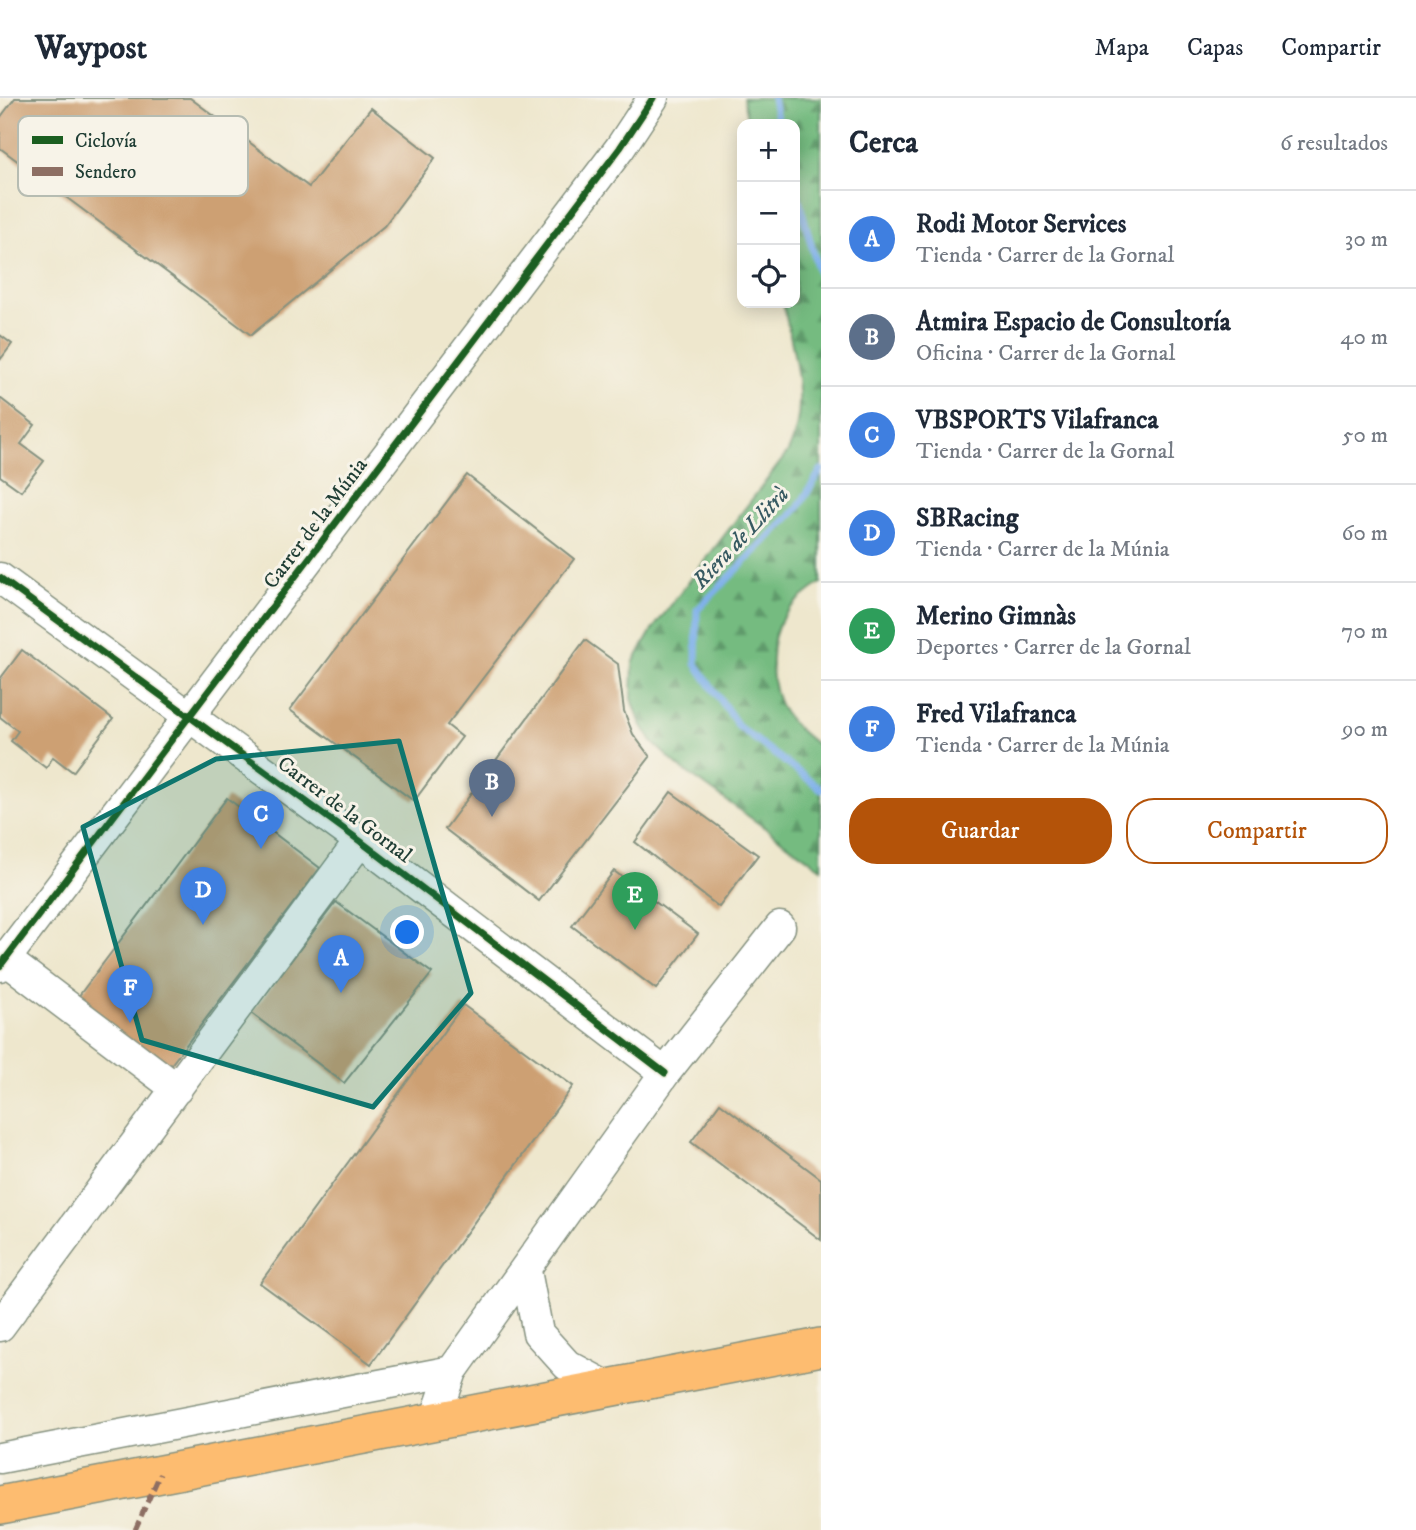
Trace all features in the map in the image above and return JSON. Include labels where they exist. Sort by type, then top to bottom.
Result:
[{"type":"main road","points":[[0,1505],[821,1347]]},
{"type":"street","name":"Carrer de la Múnia","points":[[2,962],[620,148],[653,98]]},
{"type":"street","name":"Carrer de la Gornal","points":[[0,578],[360,841],[664,1073]]},
{"type":"street","points":[[1,1322],[360,841]]},
{"type":"street","points":[[435,1420],[453,1371],[664,1073],[780,927]]},
{"type":"street","points":[[2,962],[177,1089]]},
{"type":"street","points":[[526,1270],[538,1333],[567,1365],[610,1388]]},
{"type":"street","points":[[0,1458],[453,1371]]},
{"type":"highlighted area","points":[[399,741],[471,993],[373,1107],[142,1040],[83,827],[216,759]]},
{"type":"green space","points":[[743,98],[821,98],[821,583],[798,600],[777,628],[772,667],[776,694],[785,714],[821,748],[821,868],[678,766],[652,742],[640,722],[632,699],[633,663],[652,630],[788,452],[795,434],[798,378],[784,308],[800,308],[800,119],[747,119]]},
{"type":"building","points":[[15,98],[190,98],[214,116],[18,116],[18,161],[0,148],[0,118]]},
{"type":"building","points":[[371,108],[435,158],[384,226],[251,335],[64,196],[248,196],[248,141],[309,187]]},
{"type":"building","points":[[0,335],[12,344],[0,360]]},
{"type":"building","points":[[0,398],[35,425],[21,444],[44,461],[21,491],[0,476]]},
{"type":"building","points":[[467,475],[574,559],[447,725],[462,737],[414,801],[290,710]]},
{"type":"building","points":[[585,640],[618,664],[624,711],[633,734],[650,757],[539,901],[445,829]]},
{"type":"building","points":[[22,650],[113,719],[73,772],[53,757],[46,768],[11,741],[18,731],[0,717],[0,679]]},
{"type":"building","points":[[671,792],[758,855],[719,907],[635,842]]},
{"type":"building","points":[[227,798],[320,868],[167,1070],[75,1001]]},
{"type":"building","points":[[614,871],[698,934],[656,989],[572,926]]},
{"type":"building","points":[[336,902],[432,973],[344,1083],[251,1013]]},
{"type":"building","points":[[463,1005],[573,1086],[371,1364],[260,1283]]},
{"type":"building","points":[[720,1103],[821,1179],[821,1240],[691,1142]]},
{"type":"waterway","name":"Riera de Llitrà","points":[[773,98],[777,119]]},
{"type":"waterway","name":"Riera de Llitrà","points":[[800,203],[821,281]]},
{"type":"waterway","name":"Riera de Llitrà","points":[[821,470],[798,508],[697,610],[696,664],[739,727],[821,789]]},
{"type":"marked path","points":[[135,1530],[160,1474]]},
{"type":"cycle path","points":[[0,966],[620,148],[653,98]]},
{"type":"cycle path","points":[[0,578],[360,841],[665,1073]]},
{"type":"place","name":"Atmira Espacio de Consultoría","points":[[492,817]]},
{"type":"place","name":"VBSPORTS Vilafranca","points":[[261,849]]},
{"type":"place","name":"SBRacing","points":[[203,925]]},
{"type":"place","name":"Merino Gimnàs","points":[[635,930]]},
{"type":"place","name":"Rodi Motor Services","points":[[341,993]]},
{"type":"place","name":"Fred Vilafranca","points":[[130,1023]]}]
